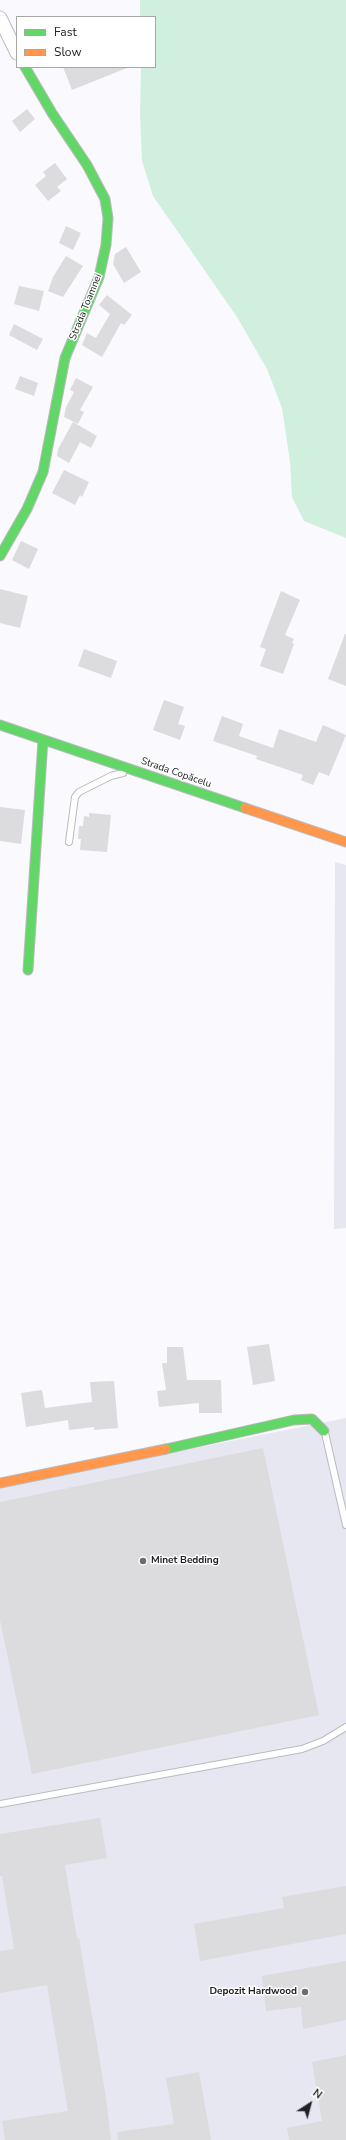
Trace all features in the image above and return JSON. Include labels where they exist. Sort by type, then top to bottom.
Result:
[{"type":"street","points":[[0,18],[16,51]]},
{"type":"street","name":"Strada Toamnei","points":[[0,556],[27,509],[43,472],[65,358],[99,277],[106,245],[108,218],[105,199],[94,179],[25,68]]},
{"type":"street","name":"Strada Copăcelu","points":[[0,725],[346,842]]},
{"type":"street","points":[[28,970],[43,740]]},
{"type":"street","points":[[0,1483],[144,1454],[294,1420],[312,1419],[324,1431]]},
{"type":"lane","points":[[69,842],[75,798],[79,792],[111,776],[132,770]]},
{"type":"lane","points":[[324,1431],[346,1525]]},
{"type":"lane","points":[[0,1804],[302,1749],[323,1741],[346,1727]]},
{"type":"shaded area","points":[[335,862],[346,865],[346,1228],[334,1229]]},
{"type":"shaded area","points":[[346,1418],[346,2140],[0,2140],[0,1487]]},
{"type":"green space","points":[[140,0],[346,0],[346,538],[304,521],[292,497],[290,462],[282,408],[267,369],[237,317],[153,196],[142,161],[140,113],[141,68],[156,68],[156,16],[140,16]]},
{"type":"building","points":[[63,68],[127,68],[72,90]]},
{"type":"building","points":[[27,109],[35,119],[20,132],[12,121]]},
{"type":"building","points":[[55,163],[67,179],[57,187],[61,191],[48,201],[35,185],[46,176],[43,172]]},
{"type":"building","points":[[66,226],[81,233],[73,250],[59,243]]},
{"type":"building","points":[[126,247],[141,272],[124,283],[113,264],[115,254]]},
{"type":"building","points":[[66,256],[83,266],[63,297],[48,291],[53,277]]},
{"type":"building","points":[[19,286],[44,291],[39,311],[14,304]]},
{"type":"building","points":[[107,295],[132,315],[124,325],[121,323],[102,357],[82,345],[87,333],[96,338],[110,314],[99,305]]},
{"type":"building","points":[[14,324],[43,339],[37,350],[9,335]]},
{"type":"building","points":[[20,376],[38,383],[34,396],[15,389]]},
{"type":"building","points":[[76,378],[93,387],[80,410],[84,412],[78,424],[64,417],[66,407],[74,392],[70,390]]},
{"type":"building","points":[[73,422],[97,436],[91,448],[80,442],[69,463],[57,456],[58,449]]},
{"type":"building","points":[[64,470],[89,482],[82,497],[80,495],[75,505],[52,493]]},
{"type":"building","points":[[21,541],[38,549],[29,569],[12,560]]},
{"type":"building","points":[[0,589],[28,596],[20,628],[0,623]]},
{"type":"building","points":[[281,591],[300,600],[285,635],[294,639],[292,643],[294,644],[283,674],[260,666],[266,649],[260,647]]},
{"type":"building","points":[[346,634],[346,686],[328,679]]},
{"type":"building","points":[[84,649],[117,661],[111,678],[78,666]]},
{"type":"building","points":[[164,700],[184,707],[178,724],[185,726],[180,740],[153,730]]},
{"type":"building","points":[[222,716],[243,724],[239,736],[273,748],[279,729],[316,742],[323,725],[346,735],[329,776],[319,772],[313,785],[301,780],[303,775],[256,759],[257,756],[213,741]]},
{"type":"building","points":[[0,807],[25,810],[21,844],[0,841]]},
{"type":"building","points":[[89,813],[111,815],[107,852],[80,850],[81,839],[78,839],[79,826],[83,826],[84,816],[89,817]]},
{"type":"building","points":[[269,1344],[275,1381],[253,1385],[247,1347]]},
{"type":"building","points":[[167,1347],[183,1347],[187,1380],[221,1380],[222,1413],[199,1413],[199,1403],[159,1407],[157,1391],[166,1390],[162,1363],[167,1363]]},
{"type":"building","points":[[114,1381],[118,1428],[94,1430],[94,1427],[69,1430],[68,1420],[26,1427],[21,1393],[42,1390],[45,1408],[92,1402],[90,1382]]},
{"type":"building","name":"Minet Bedding","points":[[263,1448],[319,1715],[32,1774],[0,1620],[0,1502]]},
{"type":"building","points":[[100,1818],[107,1858],[65,1865],[106,2098],[111,2140],[5,2140],[2,2121],[68,2111],[47,1985],[0,1993],[0,1951],[14,1949],[2,1876],[0,1876],[0,1834]]},
{"type":"building","points":[[346,1886],[346,1934],[200,1961],[194,1924],[284,1908],[282,1897]]},
{"type":"building","name":"Depozit Hardwood","points":[[346,1961],[346,2020],[303,2029],[301,2007],[266,2011],[262,1976]]},
{"type":"building","points":[[346,2055],[346,2140],[289,2140],[287,2128],[322,2121],[312,2062]]},
{"type":"building","points":[[199,2072],[211,2140],[118,2140],[117,2132],[174,2124],[166,2078]]},
{"type":"traffic: fast","points":[[0,556],[27,509],[43,472],[65,358],[99,277],[106,245],[108,218],[105,199],[87,165],[52,113],[26,68]]},
{"type":"traffic: fast","points":[[0,725],[245,808]]},
{"type":"traffic: fast","points":[[28,970],[43,740]]},
{"type":"traffic: fast","points":[[166,1449],[294,1420],[312,1419],[324,1431]]},
{"type":"traffic: slow","points":[[245,808],[346,842]]},
{"type":"traffic: slow","points":[[0,1483],[166,1449]]},
{"type":"place","name":"Minet Bedding","points":[[143,1561]]},
{"type":"place","name":"Depozit Hardwood","points":[[305,1992]]}]
